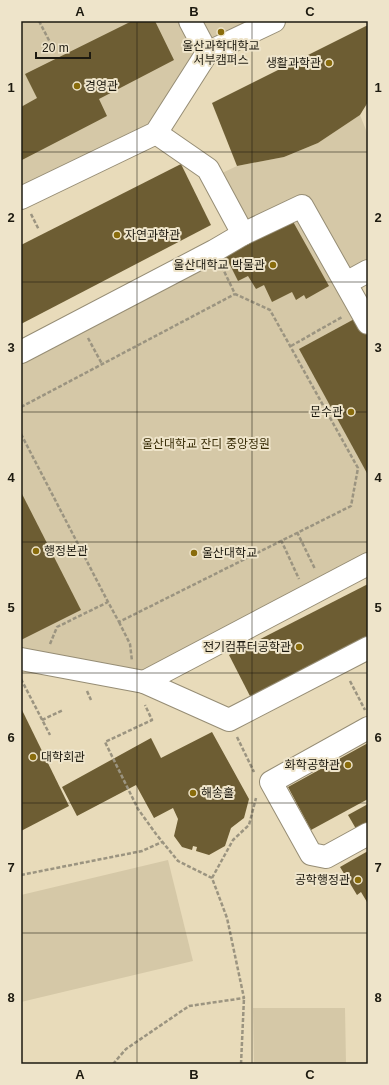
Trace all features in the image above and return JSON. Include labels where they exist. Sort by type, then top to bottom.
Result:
[{"type":"street","points":[[190,21],[207,53]]},
{"type":"street","points":[[21,198],[156,133],[207,53],[274,21]]},
{"type":"street","points":[[156,133],[208,169],[243,234]]},
{"type":"street","points":[[21,352],[243,234],[302,206],[368,323]]},
{"type":"street","points":[[346,283],[368,271]]},
{"type":"street","points":[[139,681],[368,564]]},
{"type":"street","points":[[21,659],[139,681],[228,720],[368,648]]},
{"type":"street","points":[[368,728],[271,782],[311,854],[326,857],[368,834]]},
{"type":"path","points":[[39,21],[54,50]]},
{"type":"path","points":[[119,622],[351,506],[358,468],[270,310],[236,294],[214,250]]},
{"type":"path","points":[[21,407],[236,294]]},
{"type":"path","points":[[290,346],[344,316]]},
{"type":"path","points":[[79,322],[102,364]]},
{"type":"path","points":[[21,434],[130,644],[139,681]]},
{"type":"path","points":[[297,532],[316,591]]},
{"type":"path","points":[[281,540],[316,591]]},
{"type":"path","points":[[42,663],[57,627],[108,602]]},
{"type":"path","points":[[340,662],[368,716]]},
{"type":"path","points":[[21,678],[50,735]]},
{"type":"path","points":[[42,720],[63,710]]},
{"type":"path","points":[[152,720],[105,742],[138,809],[162,842],[178,861],[212,878],[227,918],[244,998],[241,1064]]},
{"type":"path","points":[[228,720],[256,776]]},
{"type":"path","points":[[212,878],[233,840],[249,825],[255,803]]},
{"type":"path","points":[[21,875],[142,851],[162,842]]},
{"type":"path","points":[[113,1064],[126,1050],[189,1006],[244,998]]},
{"type":"shaded area","name":"울산대학교","points":[[21,21],[368,21],[368,1064],[21,1064]]},
{"type":"green space","points":[[21,21],[181,21],[200,53],[156,123],[21,190]]},
{"type":"green space","name":"울산과학대학교 서부캠퍼스","points":[[202,21],[248,21],[212,39]]},
{"type":"green space","points":[[360,115],[368,135],[368,264],[347,275],[302,200],[249,227],[222,173],[237,166],[284,157],[318,143]]},
{"type":"green space","name":"울산대학교 잔디 중앙정원","points":[[302,206],[368,323],[368,564],[144,682],[21,659],[21,352]]},
{"type":"green space","points":[[168,860],[193,961],[21,1002],[21,895]]},
{"type":"green space","points":[[253,1008],[345,1008],[346,1064],[254,1064]]},
{"type":"building","name":"경영관","points":[[132,21],[155,21],[174,60],[99,99],[107,116],[22,160],[21,107],[37,98],[25,74]]},
{"type":"building","name":"생활과학관","points":[[368,25],[368,102],[360,115],[318,143],[284,157],[237,166],[212,103]]},
{"type":"building","name":"자연과학관","points":[[181,164],[211,225],[21,324],[21,245]]},
{"type":"building","name":"울산대학교 박물관","points":[[291,218],[329,286],[306,299],[304,295],[296,300],[292,292],[272,302],[264,285],[256,289],[248,276],[238,281],[224,253]]},
{"type":"building","name":"문수관","points":[[358,317],[368,335],[368,475],[299,349]]},
{"type":"building","name":"행정본관","points":[[21,492],[81,610],[21,640]]},
{"type":"building","name":"전기컴퓨터공학관","points":[[368,584],[368,639],[251,698],[229,655]]},
{"type":"building","name":"대학회관","points":[[21,708],[69,806],[21,831]]},
{"type":"building","name":"해송홀","points":[[212,732],[249,799],[244,818],[231,828],[225,846],[209,855],[196,851],[197,847],[193,846],[192,850],[182,847],[174,836],[178,819],[173,808],[154,818],[136,785],[77,816],[62,787],[151,738],[161,758]]},
{"type":"building","name":"화학공학관","points":[[368,743],[368,799],[311,830],[288,787]]},
{"type":"building","points":[[368,804],[368,830],[359,834],[348,815]]},
{"type":"building","name":"공학행정관","points":[[368,851],[367,902],[361,892],[357,895],[340,867]]},
{"type":"place","name":"울산과학대학교 서부캠퍼스","points":[[221,32]]},
{"type":"place","name":"생활과학관","points":[[329,63]]},
{"type":"place","name":"경영관","points":[[77,86]]},
{"type":"place","name":"자연과학관","points":[[117,235]]},
{"type":"place","name":"울산대학교 박물관","points":[[273,265]]},
{"type":"place","name":"문수관","points":[[351,412]]},
{"type":"place","name":"행정본관","points":[[36,551]]},
{"type":"place","name":"울산대학교","points":[[194,553]]},
{"type":"place","name":"전기컴퓨터공학관","points":[[299,647]]},
{"type":"place","name":"대학회관","points":[[33,757]]},
{"type":"place","name":"화학공학관","points":[[348,765]]},
{"type":"place","name":"해송홀","points":[[193,793]]},
{"type":"place","name":"공학행정관","points":[[358,880]]}]
